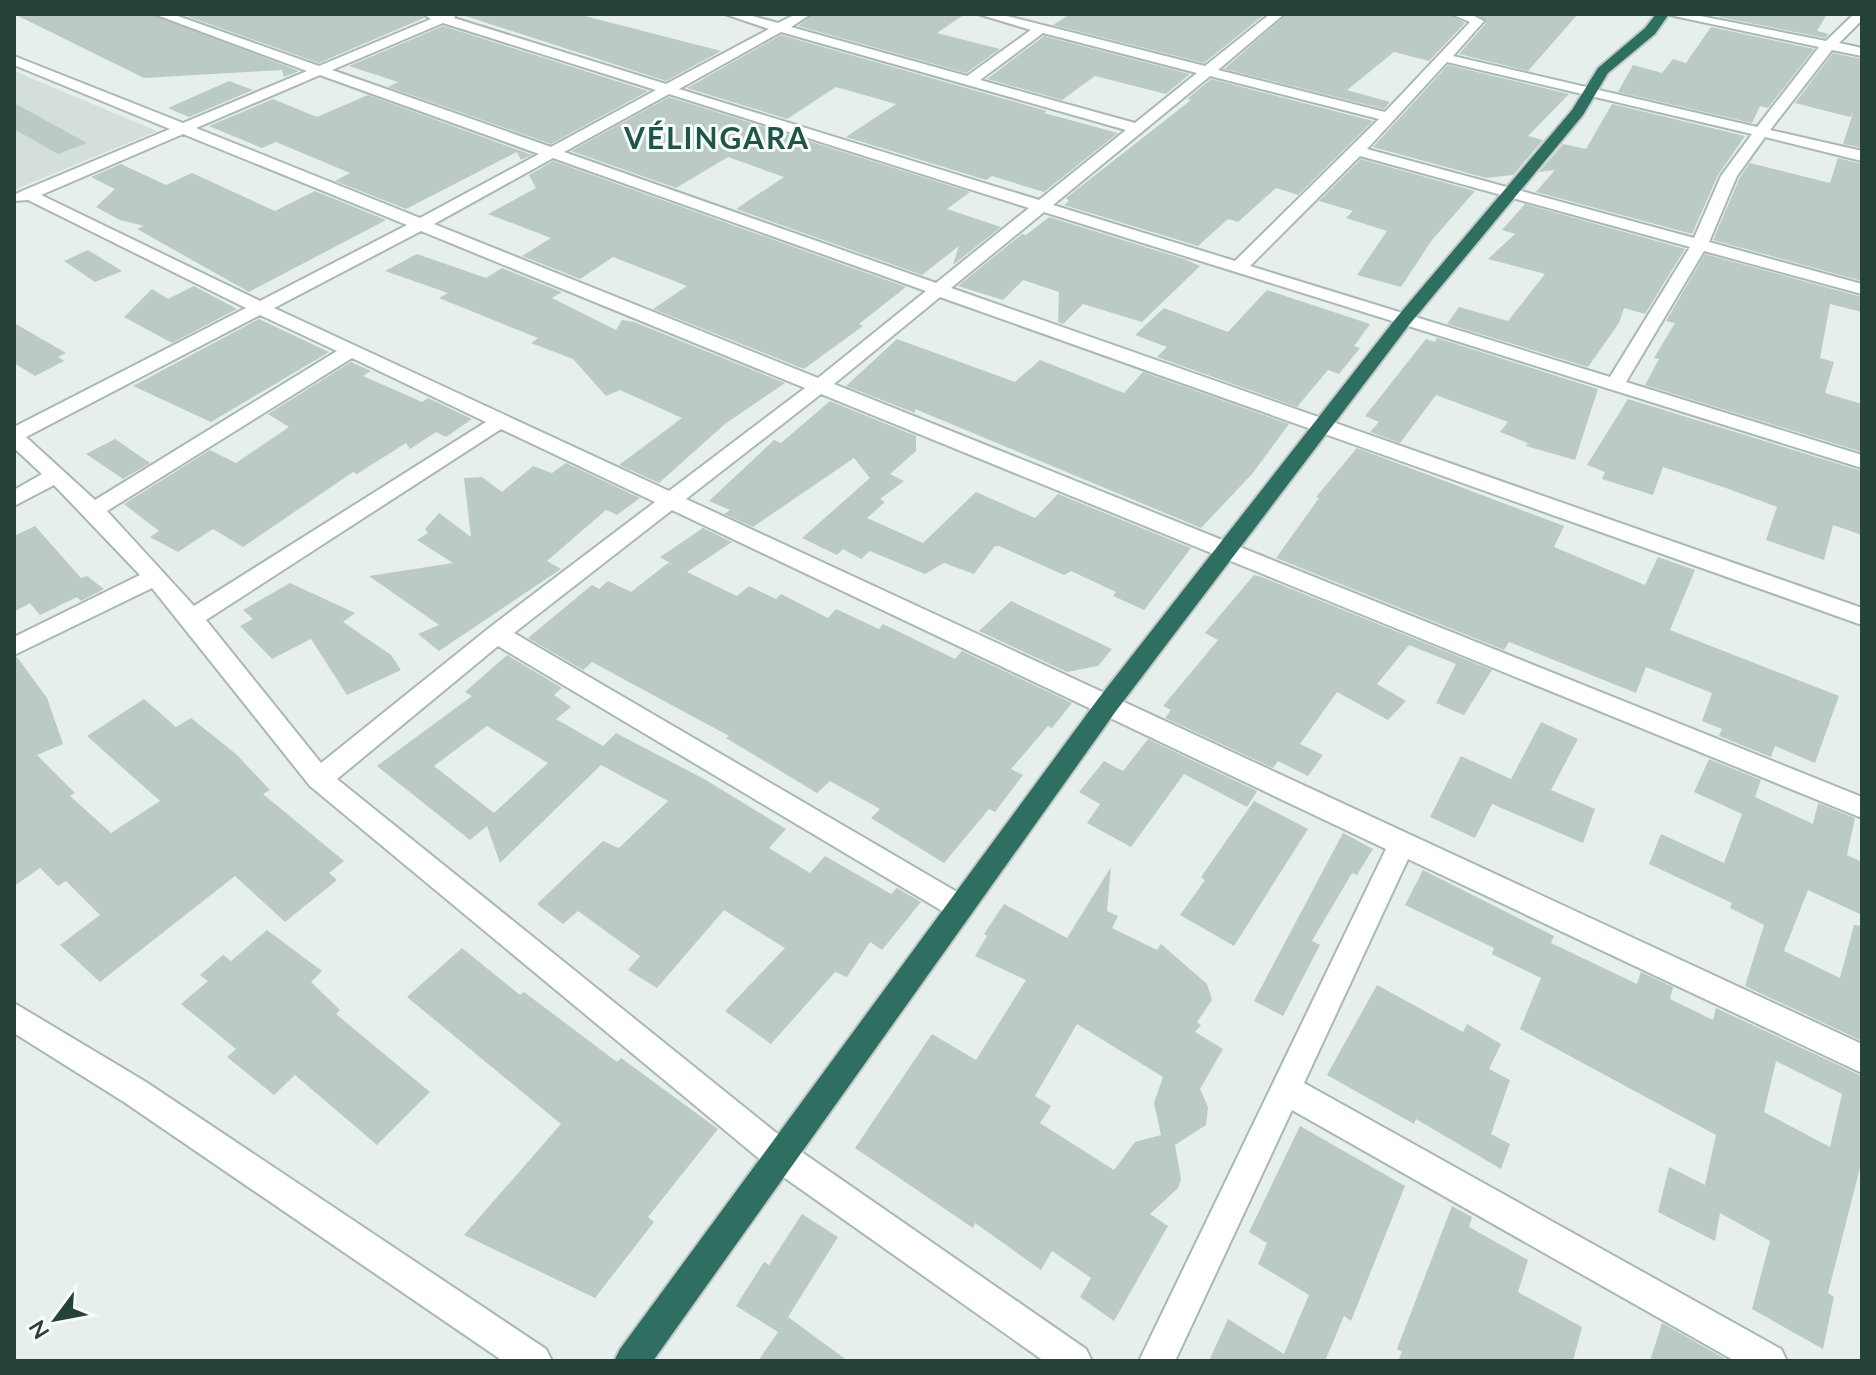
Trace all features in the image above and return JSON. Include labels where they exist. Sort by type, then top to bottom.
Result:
[{"type":"highway","points":[[632,1361],[1107,705],[1403,321],[1561,132],[1603,71],[1650,31],[1663,14]]},
{"type":"street","points":[[160,14],[1862,617]]},
{"type":"street","points":[[731,14],[1136,128]]},
{"type":"street","points":[[805,14],[418,226],[14,436],[94,510],[192,618],[319,779],[779,1155],[1074,1361]]},
{"type":"street","points":[[984,14],[1387,117]]},
{"type":"street","points":[[1239,267],[1357,151],[1441,57],[1478,21],[1457,14]]},
{"type":"street","points":[[1671,14],[1862,52]]},
{"type":"street","points":[[1615,384],[1700,244],[1729,176],[1813,61],[1861,14]]},
{"type":"street","points":[[21,197],[183,131],[441,15],[666,91],[1045,205],[1403,321],[1862,462]]},
{"type":"street","points":[[319,779],[497,634],[821,385],[1209,70],[1268,17]]},
{"type":"street","points":[[969,81],[1040,29]]},
{"type":"street","points":[[1441,57],[1761,135],[1862,156]]},
{"type":"street","points":[[14,60],[183,131],[821,385],[1227,553],[1862,808]]},
{"type":"street","points":[[1357,151],[1862,289]]},
{"type":"street","points":[[21,197],[502,420],[1401,846],[1862,1059]]},
{"type":"street","points":[[94,510],[352,350]]},
{"type":"street","points":[[192,618],[502,420]]},
{"type":"street","points":[[14,499],[54,476]]},
{"type":"street","points":[[14,647],[154,577]]},
{"type":"street","points":[[497,634],[959,907]]},
{"type":"street","points":[[1157,1361],[1401,846]]},
{"type":"street","points":[[14,1017],[135,1092],[534,1361]]},
{"type":"street","points":[[1285,1089],[1769,1361]]},
{"type":"shaded area","points":[[14,71],[157,131],[14,190]]},
{"type":"building","points":[[14,14],[151,14],[299,71],[284,77],[282,70],[144,78]]},
{"type":"building","points":[[181,14],[420,14],[424,18],[319,63]]},
{"type":"building","points":[[459,14],[577,14],[721,51],[666,81]]},
{"type":"building","points":[[814,14],[965,14],[937,33],[1000,49],[966,73],[798,26]]},
{"type":"building","points":[[1070,14],[1265,14],[1204,63],[1053,25]]},
{"type":"building","points":[[1287,14],[1448,14],[1465,23],[1429,61],[1394,52],[1347,90],[1390,102],[1384,109],[1224,69]]},
{"type":"building","points":[[1477,14],[1578,14],[1528,71],[1459,54],[1486,23]]},
{"type":"building","points":[[1720,14],[1827,14],[1817,31],[1829,34],[1825,38],[1719,17]]},
{"type":"building","points":[[443,26],[648,91],[551,144],[388,87],[398,82],[349,66]]},
{"type":"building","points":[[1711,27],[1814,49],[1768,108],[1760,106],[1752,123],[1618,92],[1633,65],[1662,73],[1673,59],[1686,63]]},
{"type":"building","points":[[781,35],[1118,133],[1044,192],[992,176],[986,180],[846,137],[896,104],[836,87],[787,119],[687,88]]},
{"type":"building","points":[[1044,36],[1190,74],[1166,94],[1095,76],[1062,100],[987,79]]},
{"type":"building","points":[[1833,53],[1862,59],[1862,148],[1843,144],[1853,113],[1850,117],[1795,103]]},
{"type":"building","points":[[1448,65],[1569,94],[1528,136],[1543,140],[1513,175],[1486,178],[1373,147]]},
{"type":"building","points":[[1211,79],[1373,121],[1298,195],[1276,188],[1238,222],[1228,219],[1198,246],[1064,205],[1069,201],[1066,198],[1191,100],[1187,99]]},
{"type":"building","points":[[229,81],[253,90],[189,117],[168,108]]},
{"type":"building","points":[[368,95],[532,155],[521,160],[517,152],[406,209],[335,181],[350,173],[276,142],[262,148],[209,126],[273,99],[317,117]]},
{"type":"building","points":[[669,97],[970,192],[947,209],[1001,227],[953,265],[959,246],[922,275],[736,209],[784,177],[728,157],[676,188],[571,151]]},
{"type":"building","points":[[14,103],[87,143],[58,154],[14,129]]},
{"type":"building","points":[[1612,104],[1745,136],[1718,175],[1692,234],[1536,192],[1555,170],[1539,172],[1563,144],[1586,149]]},
{"type":"building","points":[[1838,158],[1862,164],[1862,281],[1713,240],[1740,177],[1750,163],[1830,183]]},
{"type":"building","points":[[1361,159],[1475,191],[1432,240],[1401,287],[1357,275],[1387,231],[1346,218],[1353,211],[1319,201]]},
{"type":"building","points":[[553,161],[906,287],[859,324],[863,326],[804,369],[653,309],[687,286],[613,257],[580,279],[522,256],[551,238],[488,214],[536,188],[529,175]]},
{"type":"building","points":[[121,164],[166,185],[192,173],[275,211],[315,191],[386,220],[249,292],[137,229],[144,226],[120,220],[96,207],[115,189],[91,177]]},
{"type":"building","points":[[1525,204],[1685,249],[1645,314],[1624,308],[1619,323],[1588,367],[1447,324],[1459,307],[1508,321],[1545,274],[1488,259],[1515,234],[1502,230]]},
{"type":"building","points":[[1049,217],[1200,266],[1142,322],[1083,304],[1063,324],[1058,322],[1059,292],[1023,280],[1003,300],[958,286],[1022,234],[1026,235]]},
{"type":"building","points":[[88,250],[122,271],[95,282],[64,261]]},
{"type":"building","points":[[417,254],[486,278],[502,268],[562,292],[552,298],[616,330],[622,320],[634,322],[785,383],[725,424],[659,483],[619,465],[682,418],[620,390],[606,396],[573,359],[531,343],[538,338],[439,298],[448,293],[385,271]]},
{"type":"building","points":[[1705,254],[1862,297],[1862,312],[1830,304],[1820,358],[1834,362],[1825,393],[1862,404],[1862,452],[1645,385],[1659,359],[1654,358],[1675,323],[1666,321]]},
{"type":"building","points":[[194,286],[237,309],[172,343],[124,317],[152,289],[168,299]]},
{"type":"building","points":[[1267,290],[1370,324],[1354,346],[1360,348],[1339,374],[1328,370],[1297,407],[1157,357],[1167,347],[1135,335],[1164,308],[1228,332]]},
{"type":"building","points":[[259,319],[329,352],[211,422],[133,386]]},
{"type":"building","points":[[14,323],[66,353],[58,357],[64,361],[35,376],[14,363]]},
{"type":"building","points":[[1437,338],[1598,389],[1575,460],[1526,446],[1528,443],[1500,432],[1508,422],[1436,395],[1400,443],[1370,432],[1379,422],[1365,416],[1426,339],[1435,342]]},
{"type":"building","points":[[897,339],[1015,382],[1040,360],[1124,393],[1143,372],[1289,424],[1252,474],[1201,528],[915,409],[915,413],[846,386]]},
{"type":"building","points":[[351,362],[371,371],[363,376],[422,402],[428,398],[472,419],[446,437],[436,432],[410,449],[406,443],[357,474],[353,472],[243,547],[213,529],[178,552],[150,537],[159,531],[124,504],[210,450],[236,463],[289,427],[268,414]]},
{"type":"building","points":[[1628,399],[1862,471],[1862,535],[1833,525],[1824,560],[1766,540],[1777,507],[1726,488],[1663,467],[1653,495],[1602,479],[1605,472],[1587,465]]},
{"type":"building","points":[[830,401],[916,436],[916,451],[890,474],[904,481],[880,499],[885,502],[867,518],[923,543],[976,492],[1035,518],[1058,494],[1191,548],[1144,610],[1113,596],[1116,592],[1071,571],[1064,575],[999,546],[995,546],[974,574],[944,563],[925,574],[870,551],[861,559],[843,549],[837,555],[802,538],[870,478],[854,458],[753,527],[724,514],[730,510],[709,501],[774,440],[781,443]]},
{"type":"building","points":[[115,439],[150,463],[123,479],[86,454]]},
{"type":"building","points":[[1357,448],[1564,526],[1554,547],[1645,585],[1658,557],[1695,570],[1670,630],[1839,696],[1815,763],[1775,746],[1771,757],[1719,736],[1722,729],[1702,721],[1712,693],[1646,667],[1636,693],[1509,642],[1504,650],[1276,558],[1319,498],[1316,497]]},
{"type":"building","points":[[566,463],[640,498],[617,515],[606,510],[547,561],[561,569],[439,651],[418,634],[439,625],[369,576],[453,563],[417,540],[428,533],[425,529],[439,513],[471,537],[464,478],[482,477],[502,492],[533,466],[552,473]]},
{"type":"building","points":[[35,526],[81,578],[87,576],[104,589],[81,601],[77,597],[40,615],[30,603],[14,612],[14,536]]},
{"type":"building","points":[[703,528],[732,542],[687,572],[737,596],[749,586],[776,599],[781,594],[828,618],[836,609],[879,629],[883,624],[955,659],[962,651],[1072,703],[1011,769],[1023,775],[995,812],[989,809],[944,863],[871,818],[880,809],[830,781],[817,793],[726,738],[729,736],[592,662],[583,670],[528,638],[592,585],[599,589],[608,581],[631,592],[668,563],[673,565],[660,557]]},
{"type":"building","points":[[1254,575],[1492,670],[1464,715],[1436,703],[1456,664],[1409,645],[1377,684],[1406,701],[1388,720],[1337,692],[1300,744],[1323,755],[1308,776],[1278,761],[1273,768],[1165,718],[1171,710],[1163,706],[1218,640],[1205,633]]},
{"type":"building","points":[[290,583],[355,613],[343,622],[391,655],[401,670],[347,695],[311,639],[272,659],[240,626],[253,619],[243,610]]},
{"type":"building","points":[[1011,601],[1112,649],[1098,666],[1067,672],[979,631]]},
{"type":"building","points":[[507,655],[562,688],[554,695],[571,707],[556,719],[603,746],[616,733],[704,779],[786,829],[769,848],[810,873],[825,856],[891,894],[897,888],[921,902],[882,950],[870,942],[847,977],[835,972],[771,1044],[725,1011],[785,948],[724,910],[657,988],[628,970],[640,956],[578,911],[563,924],[537,904],[603,841],[619,848],[668,801],[601,765],[500,863],[487,826],[470,840],[377,766],[472,696],[465,692]],"holes":[[[487,726],[548,763],[494,813],[434,766]]]},
{"type":"building","points":[[17,657],[47,698],[63,744],[37,755],[75,793],[70,796],[111,833],[160,801],[87,736],[144,699],[176,727],[191,718],[236,754],[270,790],[263,794],[344,861],[329,873],[337,880],[285,922],[235,876],[100,982],[60,945],[100,915],[66,881],[58,886],[40,868],[14,886],[14,658]]},
{"type":"building","points":[[1541,722],[1578,739],[1551,790],[1595,809],[1583,843],[1492,804],[1475,838],[1430,817],[1461,756],[1511,779]]},
{"type":"building","points":[[1148,739],[1257,791],[1247,807],[1184,774],[1131,847],[1087,823],[1100,804],[1079,792],[1104,761],[1123,771]]},
{"type":"building","points":[[1709,759],[1761,780],[1755,797],[1813,824],[1818,803],[1855,818],[1847,855],[1862,862],[1862,915],[1808,890],[1784,951],[1840,978],[1854,925],[1862,926],[1862,1041],[1745,986],[1764,925],[1730,908],[1732,903],[1649,864],[1661,834],[1724,863],[1742,814],[1694,792]]},
{"type":"building","points":[[1254,801],[1308,829],[1234,946],[1180,915],[1205,880],[1201,877]]},
{"type":"building","points":[[1343,833],[1373,849],[1357,875],[1352,873],[1312,941],[1320,945],[1283,1016],[1254,1001]]},
{"type":"building","points":[[1111,867],[1107,911],[1118,916],[1112,928],[1157,950],[1161,944],[1207,984],[1212,1000],[1197,1022],[1201,1025],[1195,1032],[1223,1049],[1200,1089],[1208,1107],[1206,1125],[1175,1145],[1181,1179],[1178,1188],[1150,1214],[1168,1226],[1114,1321],[1080,1297],[1091,1278],[1052,1251],[1041,1270],[975,1223],[973,1228],[855,1148],[932,1034],[976,1060],[1026,980],[975,956],[987,936],[984,934],[1004,904],[1067,938]],"holes":[[[1077,1024],[1163,1077],[1154,1103],[1161,1135],[1135,1142],[1114,1170],[1040,1123],[1051,1106],[1035,1096]]]},
{"type":"building","points":[[1423,870],[1554,936],[1551,943],[1637,984],[1641,972],[1673,987],[1670,999],[1713,1020],[1716,1008],[1862,1076],[1862,1160],[1828,1293],[1834,1297],[1823,1349],[1752,1309],[1770,1241],[1720,1213],[1715,1241],[1658,1212],[1669,1167],[1705,1185],[1716,1135],[1520,1029],[1541,978],[1492,954],[1494,948],[1405,905]],"holes":[[[1776,1061],[1842,1094],[1830,1147],[1764,1112]]]},
{"type":"building","points":[[267,930],[322,971],[311,982],[340,1010],[336,1014],[430,1092],[377,1145],[295,1075],[274,1095],[227,1057],[236,1049],[181,1004],[208,981],[200,975],[223,955],[231,961]]},
{"type":"building","points":[[462,948],[520,995],[524,992],[617,1062],[621,1058],[718,1129],[648,1217],[654,1222],[595,1298],[464,1235],[561,1124],[407,997]]},
{"type":"building","points":[[1377,985],[1463,1032],[1467,1024],[1501,1044],[1489,1069],[1510,1080],[1491,1134],[1510,1144],[1501,1169],[1416,1119],[1414,1124],[1327,1075]]},
{"type":"building","points":[[1300,1126],[1405,1186],[1351,1321],[1344,1316],[1325,1361],[1209,1361],[1228,1319],[1284,1354],[1309,1295],[1258,1264],[1267,1243],[1249,1232]]},
{"type":"building","points":[[1452,1206],[1472,1217],[1469,1227],[1528,1260],[1518,1292],[1582,1327],[1573,1361],[1398,1361],[1402,1352],[1397,1349]]},
{"type":"building","points":[[802,1214],[838,1237],[788,1317],[848,1361],[758,1361],[778,1332],[736,1306],[764,1262],[769,1265]]},
{"type":"building","points":[[1662,1323],[1729,1361],[1650,1361]]},
{"type":"district","name":"VÉLINGARA","points":[[717,139]]}]
